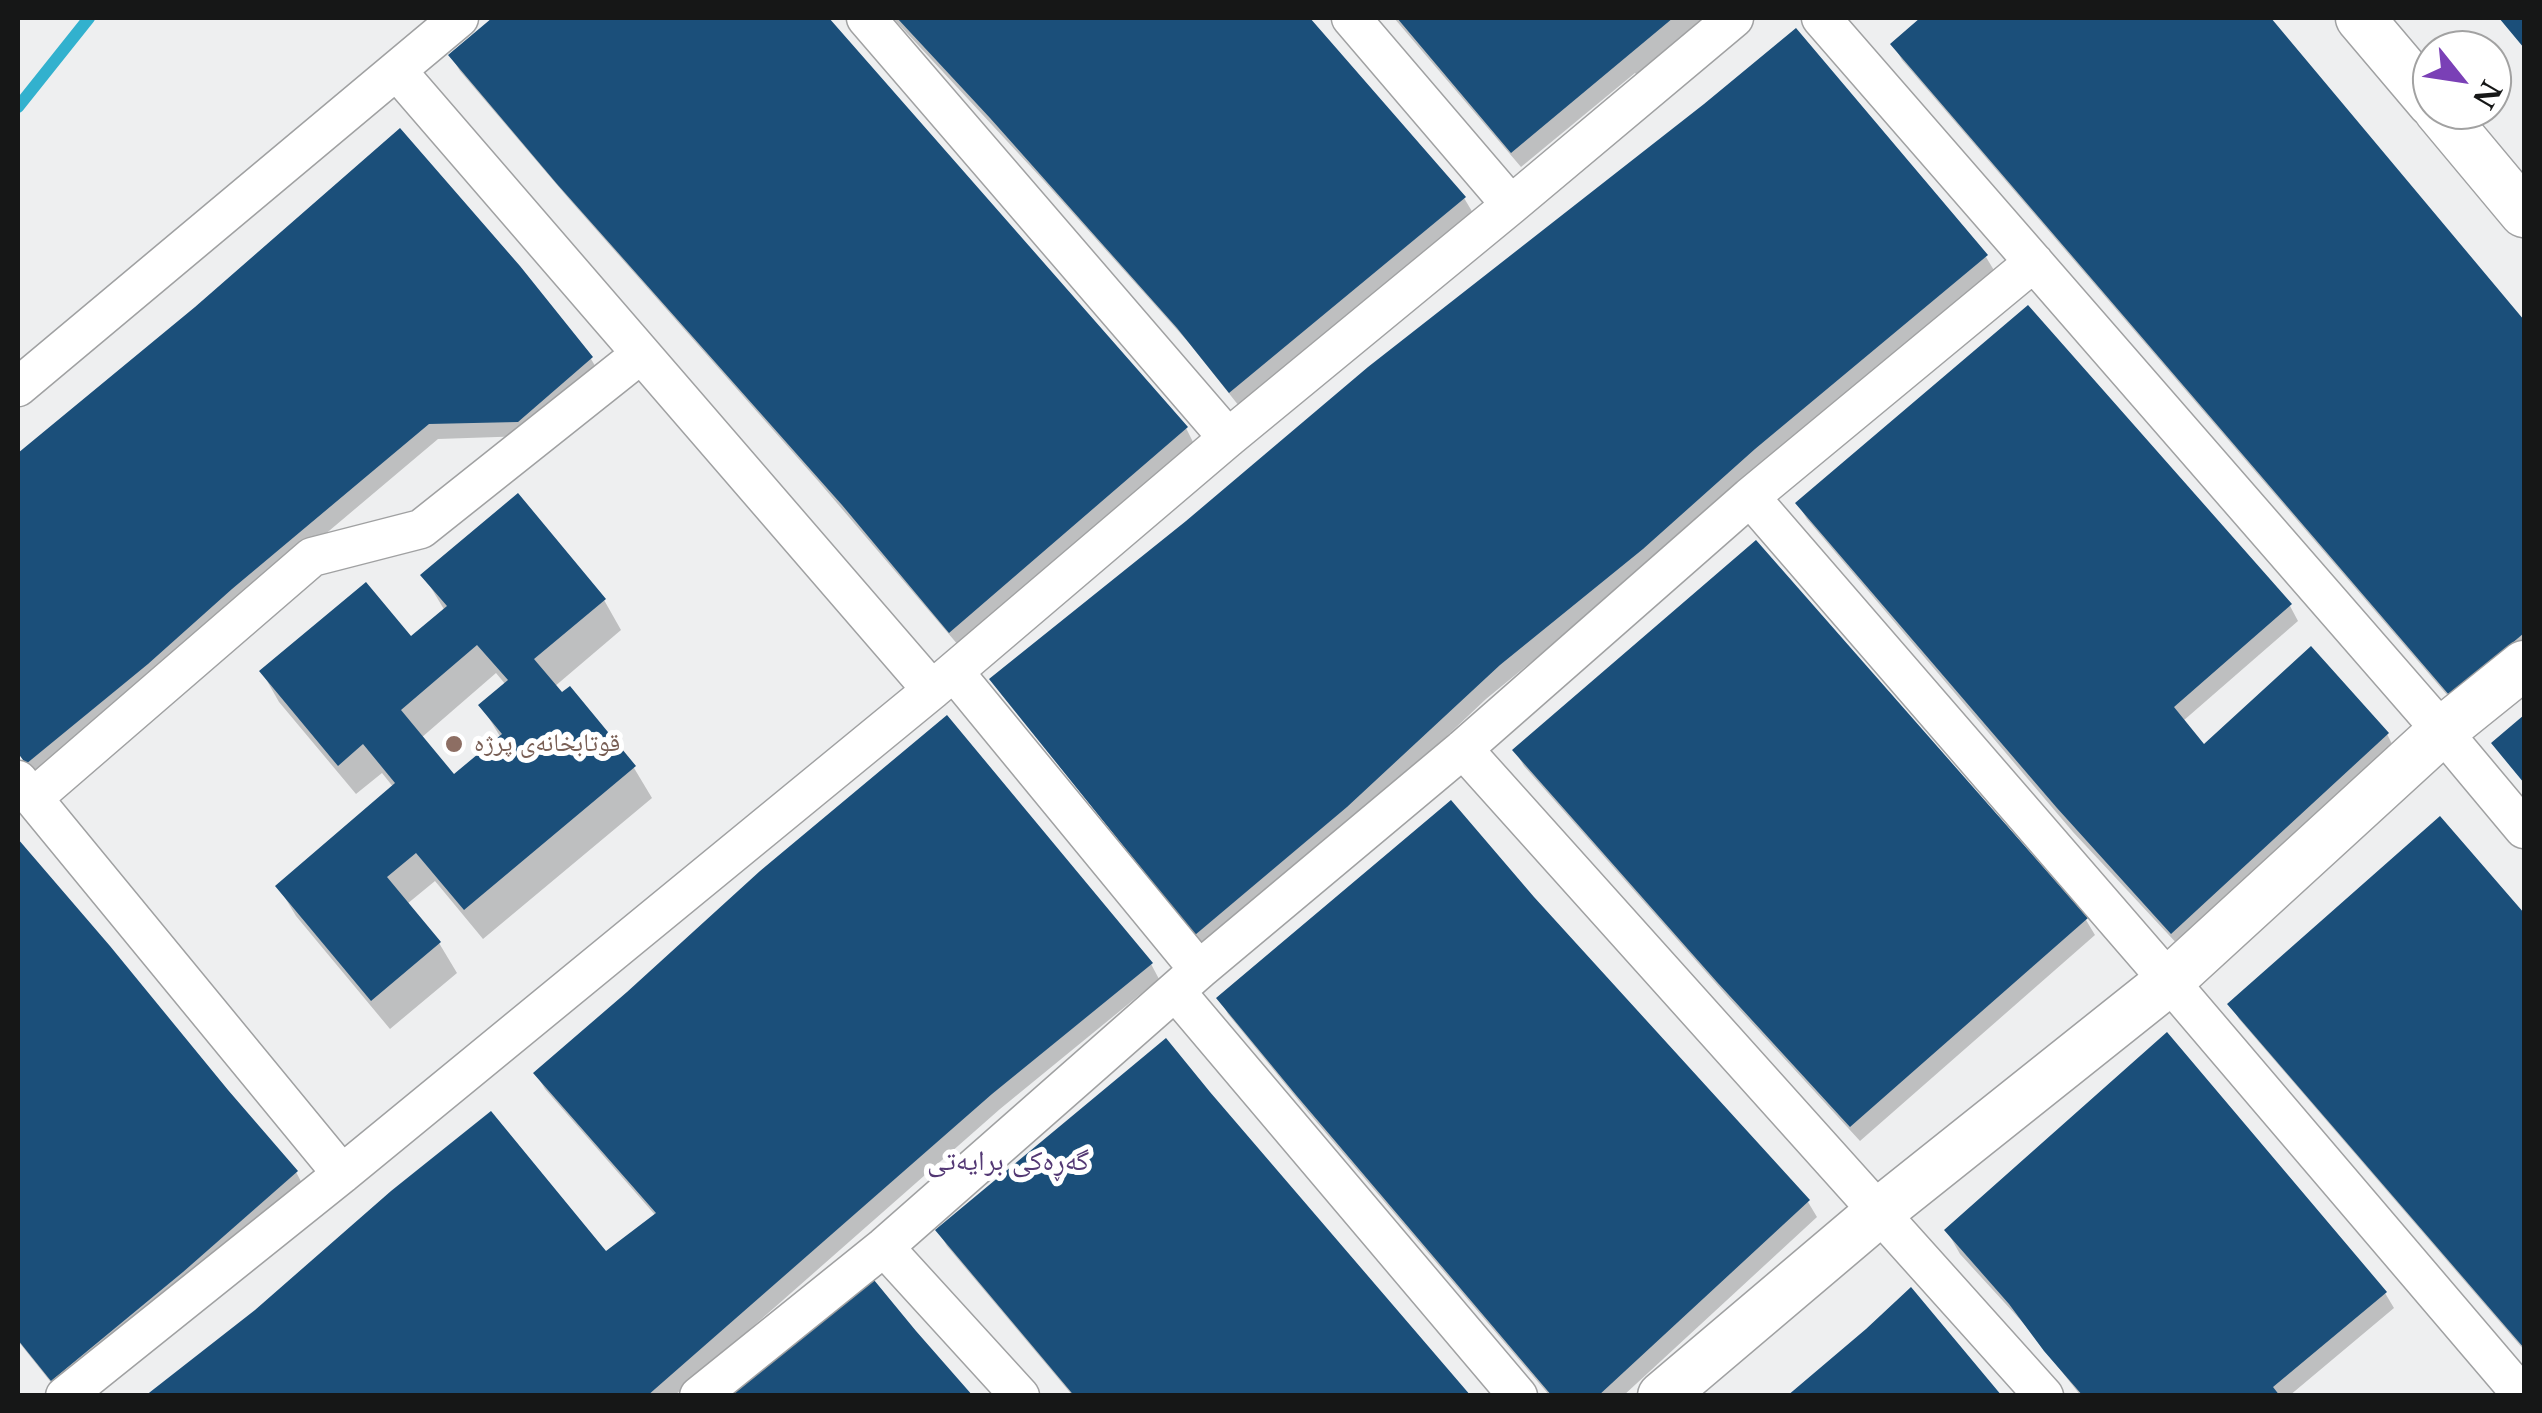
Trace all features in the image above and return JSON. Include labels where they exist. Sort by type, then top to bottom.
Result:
[{"type":"street","points":[[18,387],[459,18]]},
{"type":"street","points":[[866,18],[1228,438]]},
{"type":"street","points":[[1351,18],[1512,205]]},
{"type":"street","points":[[64,1396],[342,1174],[943,681],[1228,438],[1734,18]]},
{"type":"street","points":[[1821,18],[2524,829]]},
{"type":"street","points":[[2360,18],[2412,79]]},
{"type":"street","points":[[396,71],[641,354],[943,681],[1518,1396]]},
{"type":"street","points":[[2455,130],[2524,213]]},
{"type":"street","points":[[699,1396],[884,1247],[1750,497],[2034,262]]},
{"type":"street","points":[[342,1174],[25,789],[312,558],[421,528],[641,354]]},
{"type":"street","points":[[1750,497],[2523,1396]]},
{"type":"street","points":[[1662,1396],[1878,1213],[2169,980],[2442,731],[2524,665]]},
{"type":"street","points":[[1463,748],[2044,1396]]},
{"type":"street","points":[[884,1247],[1020,1396]]},
{"type":"building","points":[[492,18],[829,18],[1188,427],[949,633],[448,55]]},
{"type":"building","points":[[897,18],[1310,18],[1466,197],[1229,393],[1177,328]]},
{"type":"building","points":[[1397,18],[1673,18],[1511,153]]},
{"type":"building","points":[[1920,18],[2271,18],[2524,320],[2524,633],[2450,696],[1890,44]]},
{"type":"building","points":[[2499,18],[2524,18],[2524,48],[2512,30]]},
{"type":"building","points":[[1796,28],[1988,255],[1755,449],[1643,549],[1500,665],[1347,807],[1195,935],[989,679],[1186,521],[1368,367]]},
{"type":"building","points":[[400,128],[593,357],[518,422],[429,424],[26,764],[18,753],[18,453],[195,307]]},
{"type":"building","points":[[2028,305],[2292,604],[2174,707],[2204,744],[2311,646],[2389,733],[2171,934],[2057,808],[1795,503]]},
{"type":"building","points":[[518,493],[606,599],[534,659],[562,692],[570,686],[636,766],[464,910],[416,853],[387,877],[441,942],[371,1001],[275,886],[395,783],[363,744],[338,766],[259,671],[366,582],[411,636],[447,606],[420,575]],"holes":[[[477,645],[508,680],[478,705],[502,734],[454,774],[401,710]]]},
{"type":"building","points":[[1756,540],[2088,918],[1850,1127],[1512,750]]},
{"type":"building","points":[[947,715],[1153,963],[992,1094],[647,1396],[145,1396],[255,1310],[391,1191],[491,1111],[606,1251],[656,1213],[533,1073],[760,871]]},
{"type":"building","points":[[2524,715],[2524,783],[2491,743]]},
{"type":"building","points":[[1451,800],[1534,897],[1810,1200],[1598,1396],[1552,1396],[1216,998]]},
{"type":"building","points":[[2440,816],[2524,913],[2524,1348],[2227,1004]]},
{"type":"building","points":[[18,839],[298,1171],[51,1381],[18,1340]]},
{"type":"building","points":[[2167,1032],[2387,1292],[2273,1387],[2280,1396],[2083,1396],[1944,1230]]},
{"type":"building","points":[[1166,1038],[1471,1396],[1074,1396],[935,1230]]},
{"type":"building","points":[[874,1280],[973,1396],[730,1396]]},
{"type":"building","points":[[1911,1287],[2002,1396],[1787,1396],[1866,1329]]},
{"type":"waterway","points":[[18,107],[89,18]]},
{"type":"place","name":"قوتابخانەی پرژە","points":[[454,744]]},
{"type":"district","name":"گەڕەکی برایەتی","points":[[1008,1162]]}]
